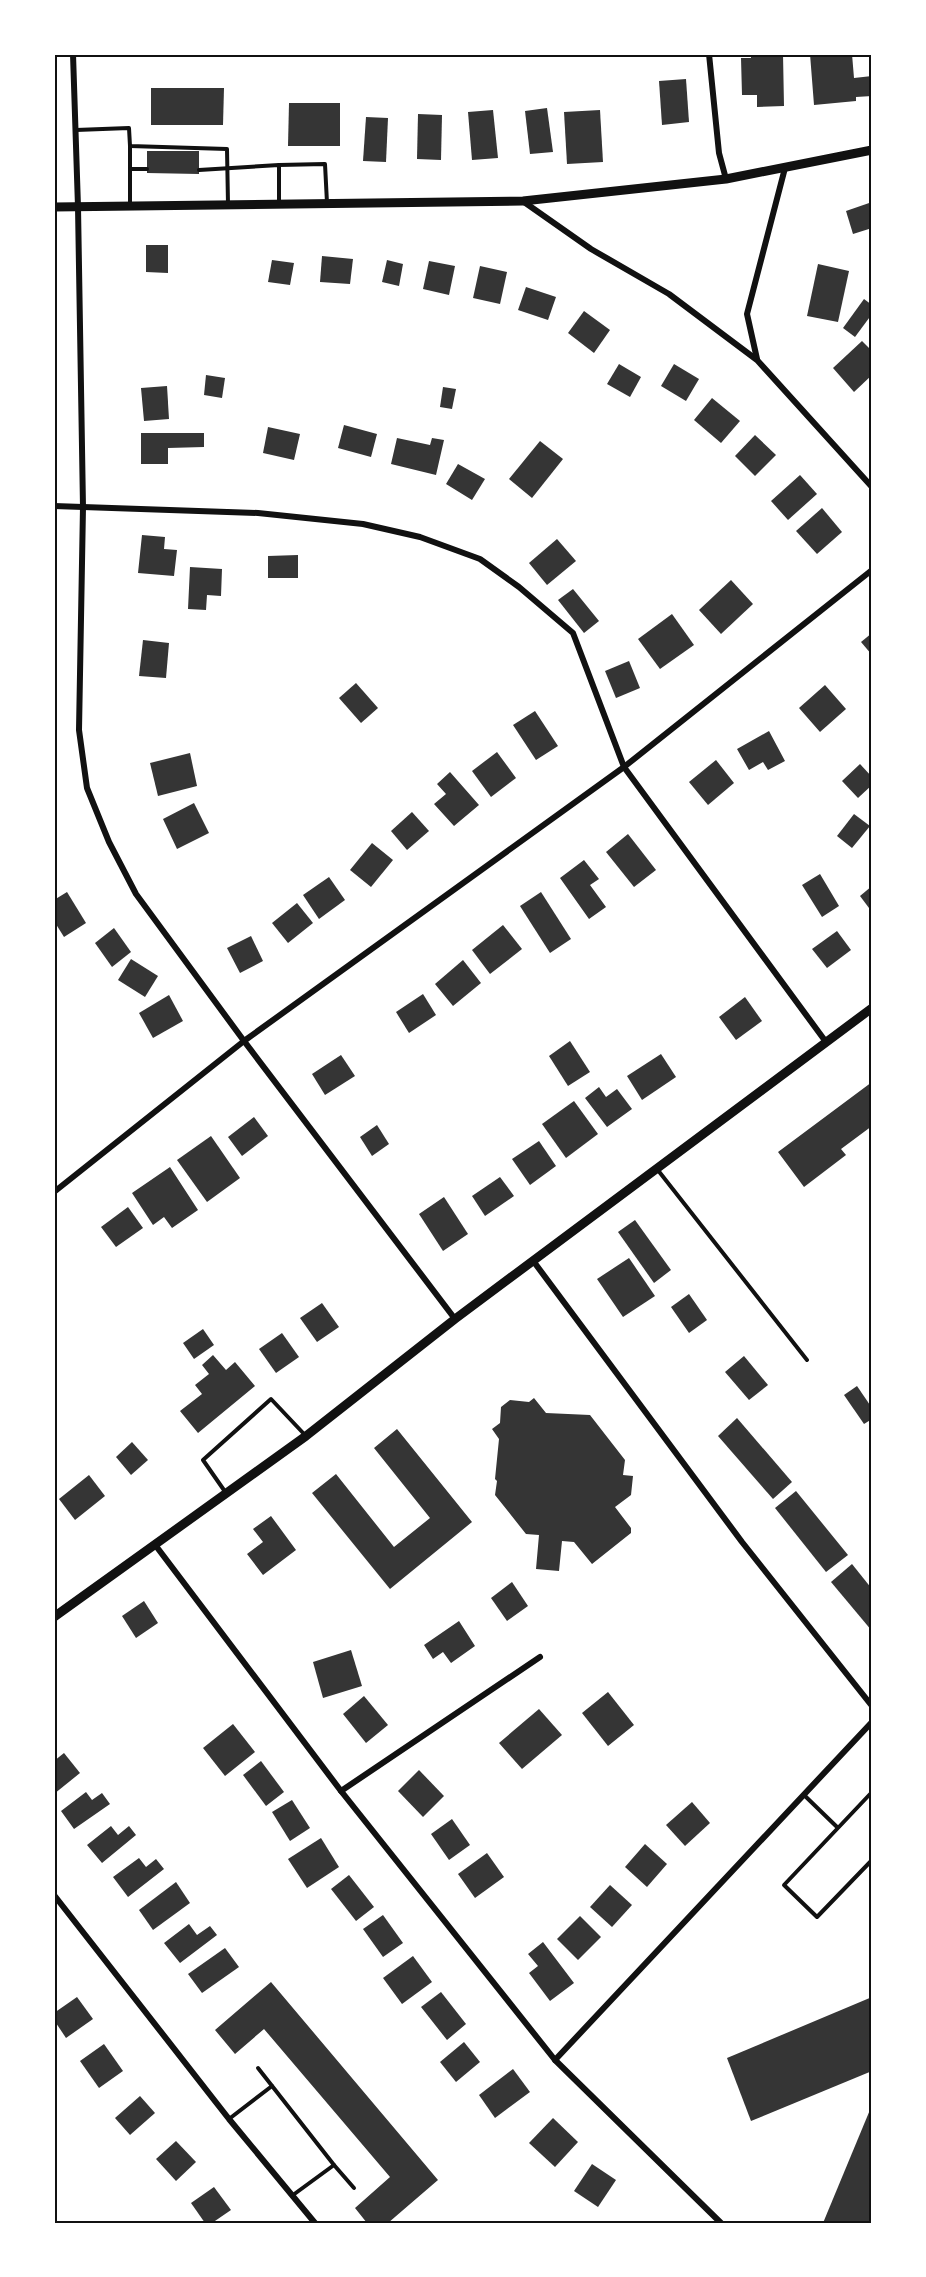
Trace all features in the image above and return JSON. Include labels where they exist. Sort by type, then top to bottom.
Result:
[{"type":"street","points":[[73,54],[83,507],[80,730],[87,788],[109,842],[136,894],[244,1041],[455,1319]]},
{"type":"street","points":[[709,54],[719,153],[726,179]]},
{"type":"street","points":[[54,207],[523,201],[726,179],[872,150]]},
{"type":"street","points":[[757,360],[747,314],[785,168]]},
{"type":"street","points":[[523,201],[591,249],[669,294],[757,360],[872,487]]},
{"type":"street","points":[[54,506],[258,513],[363,524],[420,537],[480,559],[519,587],[573,633],[624,767],[826,1042]]},
{"type":"street","points":[[54,1192],[244,1041],[624,767],[872,570]]},
{"type":"street","points":[[54,1617],[156,1546],[306,1436],[455,1319],[872,1008]]},
{"type":"street","points":[[534,1262],[742,1542],[872,1706]]},
{"type":"street","points":[[156,1546],[341,1791],[555,2060],[721,2223]]},
{"type":"street","points":[[341,1791],[540,1657]]},
{"type":"street","points":[[555,2060],[872,1722]]},
{"type":"street","points":[[54,1895],[229,2119],[315,2223]]},
{"type":"lane","points":[[76,130],[129,128],[130,206]]},
{"type":"lane","points":[[130,146],[227,149],[228,205]]},
{"type":"lane","points":[[199,170],[325,164],[327,204]]},
{"type":"lane","points":[[279,165],[279,204]]},
{"type":"lane","points":[[130,169],[147,169]]},
{"type":"lane","points":[[656,1169],[807,1360]]},
{"type":"lane","points":[[226,1493],[203,1460],[271,1399],[306,1436]]},
{"type":"lane","points":[[872,1792],[784,1885],[817,1917],[872,1860]]},
{"type":"lane","points":[[803,1795],[837,1827]]},
{"type":"lane","points":[[258,2068],[354,2188]]},
{"type":"lane","points":[[229,2119],[272,2086]]},
{"type":"lane","points":[[292,2196],[334,2165]]},
{"type":"building","points":[[751,54],[783,54],[784,106],[757,107],[757,95],[742,95],[741,58],[751,58]]},
{"type":"building","points":[[810,54],[852,54],[854,78],[872,76],[872,96],[856,97],[856,101],[814,105]]},
{"type":"building","points":[[686,79],[689,122],[662,125],[659,81]]},
{"type":"building","points":[[151,88],[224,88],[223,125],[151,125]]},
{"type":"building","points":[[289,103],[340,103],[340,146],[288,146]]},
{"type":"building","points":[[547,108],[553,152],[530,154],[525,111]]},
{"type":"building","points":[[493,110],[498,158],[472,160],[468,112]]},
{"type":"building","points":[[600,110],[603,162],[567,164],[564,112]]},
{"type":"building","points":[[418,114],[442,115],[441,160],[417,159]]},
{"type":"building","points":[[366,117],[388,118],[386,162],[363,161]]},
{"type":"building","points":[[147,151],[199,151],[199,174],[147,173]]},
{"type":"building","points":[[872,202],[872,228],[853,234],[846,211]]},
{"type":"building","points":[[146,245],[168,245],[168,273],[146,272]]},
{"type":"building","points":[[322,256],[353,259],[350,284],[320,282]]},
{"type":"building","points":[[272,260],[294,263],[290,285],[268,282]]},
{"type":"building","points":[[387,260],[403,264],[399,286],[382,282]]},
{"type":"building","points":[[429,261],[455,266],[449,295],[423,289]]},
{"type":"building","points":[[818,264],[849,271],[838,322],[807,316]]},
{"type":"building","points":[[480,266],[507,272],[500,304],[473,298]]},
{"type":"building","points":[[526,287],[556,297],[548,320],[518,310]]},
{"type":"building","points":[[864,299],[872,305],[872,314],[855,337],[843,328]]},
{"type":"building","points":[[584,311],[610,330],[594,353],[568,333]]},
{"type":"building","points":[[862,341],[872,351],[872,375],[854,392],[833,368]]},
{"type":"building","points":[[619,364],[641,377],[630,397],[607,384]]},
{"type":"building","points":[[674,364],[699,379],[686,401],[661,386]]},
{"type":"building","points":[[206,375],[225,378],[222,398],[204,395]]},
{"type":"building","points":[[167,386],[169,419],[144,421],[141,388]]},
{"type":"building","points":[[443,387],[456,389],[452,409],[440,407]]},
{"type":"building","points":[[712,398],[740,421],[721,443],[694,420]]},
{"type":"building","points":[[344,425],[377,434],[371,457],[338,448]]},
{"type":"building","points":[[268,427],[300,434],[294,460],[263,453]]},
{"type":"building","points":[[141,433],[204,433],[204,447],[168,448],[168,464],[141,464]]},
{"type":"building","points":[[755,435],[776,455],[755,476],[735,456]]},
{"type":"building","points":[[397,438],[430,445],[432,438],[444,440],[436,475],[391,464]]},
{"type":"building","points":[[540,441],[563,459],[532,498],[509,479]]},
{"type":"building","points":[[458,464],[485,479],[472,500],[446,484]]},
{"type":"building","points":[[800,475],[817,494],[788,520],[771,501]]},
{"type":"building","points":[[822,508],[842,532],[817,554],[796,531]]},
{"type":"building","points":[[142,535],[165,537],[164,549],[177,550],[174,576],[138,573]]},
{"type":"building","points":[[557,539],[576,561],[547,585],[529,563]]},
{"type":"building","points":[[298,555],[298,578],[268,578],[268,556]]},
{"type":"building","points":[[190,567],[222,569],[221,596],[207,595],[206,610],[188,609]]},
{"type":"building","points":[[731,580],[753,604],[721,634],[699,610]]},
{"type":"building","points":[[573,589],[599,621],[584,633],[558,600]]},
{"type":"building","points":[[672,614],[694,645],[660,669],[638,639]]},
{"type":"building","points":[[872,633],[872,655],[861,642]]},
{"type":"building","points":[[143,640],[169,643],[166,678],[139,676]]},
{"type":"building","points":[[629,661],[640,688],[616,698],[605,671]]},
{"type":"building","points":[[356,683],[378,708],[361,723],[339,698]]},
{"type":"building","points":[[825,685],[846,709],[820,732],[799,708]]},
{"type":"building","points":[[535,711],[558,746],[536,760],[513,725]]},
{"type":"building","points":[[769,731],[785,761],[768,770],[763,762],[749,770],[737,749]]},
{"type":"building","points":[[497,752],[516,778],[491,797],[472,771]]},
{"type":"building","points":[[190,753],[197,786],[158,796],[150,763]]},
{"type":"building","points":[[716,760],[734,783],[708,805],[689,782]]},
{"type":"building","points":[[860,764],[872,777],[872,785],[858,798],[842,781]]},
{"type":"building","points":[[450,772],[479,805],[454,826],[434,804],[446,794],[437,784]]},
{"type":"building","points":[[194,803],[209,833],[177,849],[163,819]]},
{"type":"building","points":[[412,812],[429,831],[407,850],[391,831]]},
{"type":"building","points":[[854,814],[870,826],[852,848],[837,836]]},
{"type":"building","points":[[628,834],[656,870],[634,887],[606,852]]},
{"type":"building","points":[[372,843],[393,860],[371,887],[350,870]]},
{"type":"building","points":[[584,860],[599,879],[590,885],[606,907],[589,919],[560,878]]},
{"type":"building","points":[[820,874],[839,906],[822,917],[802,885]]},
{"type":"building","points":[[329,877],[345,900],[319,919],[303,895]]},
{"type":"building","points":[[872,886],[872,912],[860,896]]},
{"type":"building","points":[[67,892],[86,923],[64,937],[54,921],[54,900]]},
{"type":"building","points":[[541,892],[571,939],[550,953],[520,906]]},
{"type":"building","points":[[297,903],[313,923],[288,943],[272,923]]},
{"type":"building","points":[[503,925],[522,949],[490,974],[472,950]]},
{"type":"building","points":[[114,928],[131,952],[112,967],[95,943]]},
{"type":"building","points":[[837,931],[851,950],[827,968],[812,949]]},
{"type":"building","points":[[251,936],[263,961],[240,973],[227,948]]},
{"type":"building","points":[[131,959],[158,976],[145,997],[118,980]]},
{"type":"building","points":[[463,960],[481,983],[453,1006],[435,984]]},
{"type":"building","points":[[423,994],[436,1015],[409,1033],[396,1012]]},
{"type":"building","points":[[169,995],[183,1021],[153,1038],[139,1013]]},
{"type":"building","points":[[745,997],[762,1021],[736,1040],[719,1017]]},
{"type":"building","points":[[570,1041],[590,1072],[568,1086],[549,1056]]},
{"type":"building","points":[[661,1054],[676,1077],[642,1100],[627,1076]]},
{"type":"building","points":[[341,1055],[355,1076],[325,1095],[312,1074]]},
{"type":"building","points":[[872,1082],[872,1126],[841,1149],[846,1155],[804,1187],[778,1152]]},
{"type":"building","points":[[599,1087],[606,1097],[617,1089],[632,1109],[607,1127],[585,1098]]},
{"type":"building","points":[[574,1101],[598,1134],[566,1158],[542,1124]]},
{"type":"building","points":[[254,1117],[268,1136],[242,1156],[228,1137]]},
{"type":"building","points":[[377,1125],[389,1144],[372,1156],[360,1137]]},
{"type":"building","points":[[211,1136],[240,1178],[207,1202],[177,1160]]},
{"type":"building","points":[[539,1141],[556,1166],[530,1185],[512,1159]]},
{"type":"building","points":[[170,1167],[198,1210],[172,1228],[164,1217],[153,1225],[132,1193]]},
{"type":"building","points":[[500,1177],[514,1196],[485,1216],[472,1196]]},
{"type":"building","points":[[444,1197],[468,1234],[443,1251],[419,1214]]},
{"type":"building","points":[[128,1207],[143,1228],[116,1247],[101,1227]]},
{"type":"building","points":[[635,1220],[671,1270],[654,1283],[618,1232]]},
{"type":"building","points":[[629,1258],[655,1296],[623,1317],[597,1279]]},
{"type":"building","points":[[689,1294],[707,1320],[689,1333],[671,1307]]},
{"type":"building","points":[[322,1303],[339,1327],[317,1342],[300,1318]]},
{"type":"building","points":[[203,1329],[214,1345],[194,1359],[183,1343]]},
{"type":"building","points":[[282,1333],[299,1357],[276,1373],[259,1349]]},
{"type":"building","points":[[213,1355],[226,1370],[235,1362],[255,1386],[198,1433],[180,1411],[202,1394],[195,1385],[209,1374],[202,1365]]},
{"type":"building","points":[[744,1356],[768,1385],[749,1400],[725,1372]]},
{"type":"building","points":[[857,1386],[872,1408],[872,1419],[864,1424],[844,1395]]},
{"type":"building","points":[[534,1398],[546,1413],[590,1415],[625,1460],[623,1475],[633,1476],[631,1495],[615,1507],[631,1528],[631,1533],[592,1564],[574,1542],[562,1541],[559,1571],[536,1569],[539,1535],[526,1534],[495,1495],[499,1439],[492,1429],[500,1423],[501,1407],[510,1400],[529,1402]]},
{"type":"building","points":[[737,1418],[792,1482],[773,1499],[718,1436]]},
{"type":"building","points":[[397,1429],[472,1522],[390,1589],[312,1493],[336,1474],[394,1547],[430,1518],[374,1448]]},
{"type":"building","points":[[132,1442],[148,1460],[131,1475],[116,1457]]},
{"type":"building","points":[[89,1475],[105,1496],[75,1520],[59,1499]]},
{"type":"building","points":[[796,1491],[848,1555],[826,1572],[775,1508]]},
{"type":"building","points":[[271,1516],[296,1550],[263,1575],[247,1554],[263,1542],[253,1529]]},
{"type":"building","points":[[852,1564],[872,1589],[872,1631],[831,1582]]},
{"type":"building","points":[[512,1582],[528,1606],[507,1621],[491,1598]]},
{"type":"building","points":[[144,1601],[158,1623],[136,1638],[122,1616]]},
{"type":"building","points":[[459,1621],[475,1646],[451,1663],[443,1652],[433,1659],[424,1645]]},
{"type":"building","points":[[351,1650],[362,1686],[323,1698],[313,1662]]},
{"type":"building","points":[[608,1692],[634,1725],[608,1746],[582,1713]]},
{"type":"building","points":[[364,1696],[388,1725],[366,1743],[343,1714]]},
{"type":"building","points":[[539,1709],[562,1735],[522,1769],[499,1743]]},
{"type":"building","points":[[233,1724],[255,1752],[225,1776],[203,1748]]},
{"type":"building","points":[[64,1753],[80,1773],[54,1794],[54,1761]]},
{"type":"building","points":[[261,1761],[284,1792],[266,1806],[243,1775]]},
{"type":"building","points":[[419,1770],[444,1796],[423,1817],[398,1791]]},
{"type":"building","points":[[86,1792],[92,1800],[102,1793],[110,1804],[74,1829],[61,1811]]},
{"type":"building","points":[[292,1800],[310,1828],[290,1841],[272,1812]]},
{"type":"building","points":[[692,1802],[710,1823],[685,1846],[666,1825]]},
{"type":"building","points":[[452,1819],[470,1845],[449,1860],[431,1834]]},
{"type":"building","points":[[111,1826],[118,1835],[129,1826],[136,1835],[102,1863],[87,1845]]},
{"type":"building","points":[[321,1838],[339,1867],[307,1888],[288,1859]]},
{"type":"building","points":[[645,1844],[667,1864],[647,1887],[625,1867]]},
{"type":"building","points":[[487,1853],[504,1877],[475,1898],[458,1874]]},
{"type":"building","points":[[139,1858],[146,1867],[156,1859],[164,1869],[128,1897],[113,1877]]},
{"type":"building","points":[[349,1875],[374,1907],[356,1921],[331,1889]]},
{"type":"building","points":[[176,1882],[190,1903],[153,1930],[139,1910]]},
{"type":"building","points":[[610,1885],[632,1905],[612,1927],[590,1907]]},
{"type":"building","points":[[383,1915],[403,1943],[383,1957],[363,1929]]},
{"type":"building","points":[[580,1916],[601,1937],[578,1960],[557,1939]]},
{"type":"building","points":[[189,1924],[197,1935],[210,1926],[217,1935],[180,1963],[164,1943]]},
{"type":"building","points":[[543,1942],[574,1983],[550,2001],[529,1973],[538,1966],[528,1954]]},
{"type":"building","points":[[225,1948],[239,1967],[202,1993],[188,1974]]},
{"type":"building","points":[[413,1956],[432,1982],[402,2004],[383,1978]]},
{"type":"building","points":[[271,1982],[438,2180],[388,2223],[367,2223],[355,2208],[390,2177],[264,2029],[235,2054],[215,2030]]},
{"type":"building","points":[[441,1992],[466,2024],[447,2040],[421,2007]]},
{"type":"building","points":[[77,1997],[93,2019],[66,2038],[54,2020],[54,2013]]},
{"type":"building","points":[[872,1997],[872,2071],[751,2121],[727,2058]]},
{"type":"building","points":[[464,2042],[480,2062],[456,2082],[440,2062]]},
{"type":"building","points":[[104,2044],[123,2071],[99,2088],[80,2061]]},
{"type":"building","points":[[513,2069],[530,2092],[495,2118],[479,2095]]},
{"type":"building","points":[[140,2096],[155,2113],[130,2135],[115,2118]]},
{"type":"building","points":[[872,2105],[872,2223],[823,2223]]},
{"type":"building","points":[[553,2118],[578,2142],[555,2167],[529,2143]]},
{"type":"building","points":[[176,2141],[196,2162],[176,2181],[156,2159]]},
{"type":"building","points":[[592,2164],[616,2180],[598,2207],[574,2191]]},
{"type":"building","points":[[214,2187],[231,2210],[212,2223],[205,2223],[191,2203]]}]
